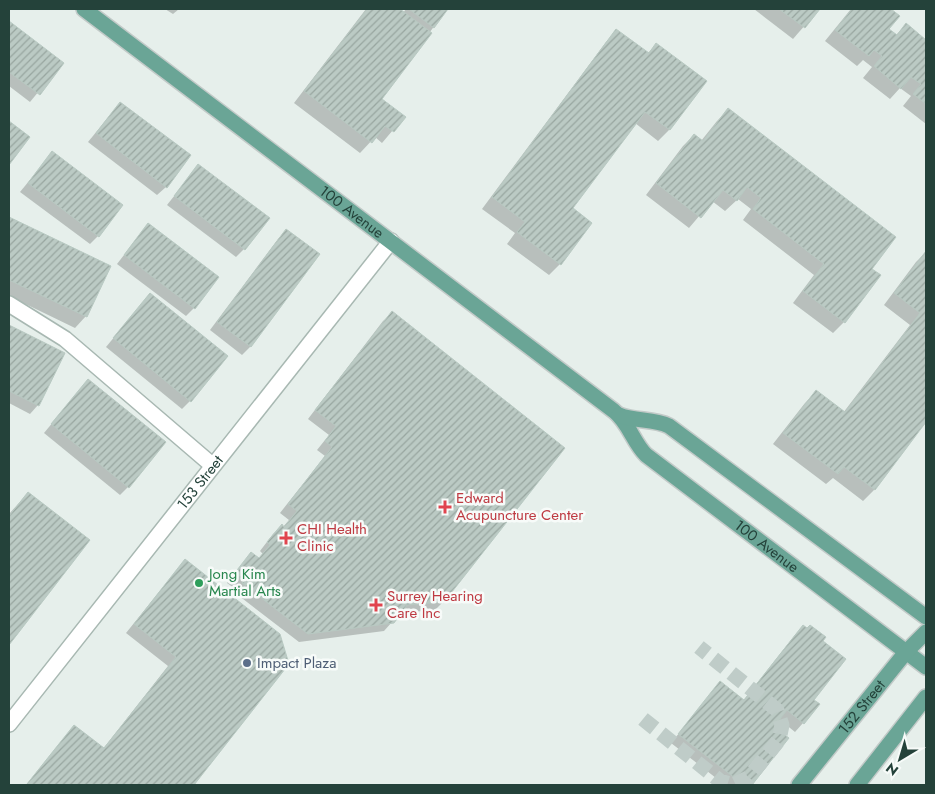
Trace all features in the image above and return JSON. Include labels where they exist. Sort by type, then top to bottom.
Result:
[{"type":"main road","name":"100 Avenue","points":[[84,9],[619,415],[636,443],[646,455],[926,667]]},
{"type":"main road","name":"100 Avenue","points":[[619,415],[636,420],[654,421],[669,426],[926,617]]},
{"type":"main road","name":"152 Street","points":[[799,785],[906,652],[926,632]]},
{"type":"main road","points":[[857,785],[926,697]]},
{"type":"street","name":"153 Street","points":[[9,724],[391,241]]},
{"type":"street","points":[[9,304],[65,339],[212,465]]},
{"type":"building","points":[[367,9],[400,9],[432,33],[382,99],[406,117],[394,132],[385,126],[372,143],[304,91]]},
{"type":"building","points":[[409,9],[448,9],[434,28]]},
{"type":"building","points":[[779,9],[820,9],[805,28]]},
{"type":"building","points":[[852,9],[891,9],[900,16],[889,29],[897,35],[906,23],[926,40],[926,104],[913,94],[921,84],[911,77],[901,89],[874,66],[882,56],[874,50],[869,56],[835,30]]},
{"type":"building","points":[[9,21],[64,63],[40,95],[9,72]]},
{"type":"building","points":[[616,29],[649,53],[656,43],[707,81],[670,130],[645,112],[573,208],[592,223],[561,265],[517,232],[525,222],[492,197]]},
{"type":"building","points":[[120,102],[191,155],[167,188],[96,133]]},
{"type":"building","points":[[728,108],[896,237],[872,269],[881,275],[845,323],[803,291],[824,264],[753,209],[761,198],[747,187],[737,201],[723,190],[701,218],[656,183],[694,134],[703,141]]},
{"type":"building","points":[[9,121],[30,137],[9,165]]},
{"type":"building","points":[[52,151],[123,205],[99,237],[28,183]]},
{"type":"building","points":[[198,164],[270,218],[245,250],[174,196]]},
{"type":"building","points":[[9,217],[111,266],[87,317],[9,280]]},
{"type":"building","points":[[148,223],[219,277],[195,309],[124,255]]},
{"type":"building","points":[[286,229],[320,254],[251,347],[217,322]]},
{"type":"building","points":[[926,251],[926,422],[875,490],[844,467],[838,474],[783,433],[816,390],[845,412],[920,313],[894,293]]},
{"type":"building","points":[[150,293],[228,356],[191,402],[113,338]]},
{"type":"building","points":[[392,311],[565,448],[444,602],[407,605],[394,623],[308,634],[242,583],[244,581],[234,574],[251,552],[259,558],[270,545],[267,542],[282,524],[284,527],[297,511],[288,504],[332,447],[325,441],[336,426],[315,410]]},
{"type":"building","points":[[9,325],[65,353],[39,406],[9,391]]},
{"type":"building","points":[[88,379],[166,442],[129,488],[51,424]]},
{"type":"building","points":[[28,492],[90,540],[9,645],[9,516]]},
{"type":"building","points":[[185,559],[280,634],[289,664],[194,785],[28,785],[74,725],[104,748],[176,657],[134,624]]},
{"type":"building","points":[[803,625],[807,628],[810,625],[826,637],[823,641],[846,659],[814,700],[820,704],[804,724],[787,710],[774,727],[789,738],[752,785],[744,785],[678,734],[720,681],[744,700]]},
{"type":"tunnel","points":[[643,719],[720,781],[733,785],[748,778],[779,740],[782,725],[777,710],[699,647]]},
{"type":"place","name":"Edward Acupuncture Center","points":[[445,507]]},
{"type":"place","name":"CHI Health Clinic","points":[[286,538]]},
{"type":"place","name":"Jong Kim Martial Arts","points":[[199,583]]},
{"type":"place","name":"Surrey Hearing Care Inc","points":[[376,605]]},
{"type":"place","name":"Impact Plaza","points":[[247,663]]}]
